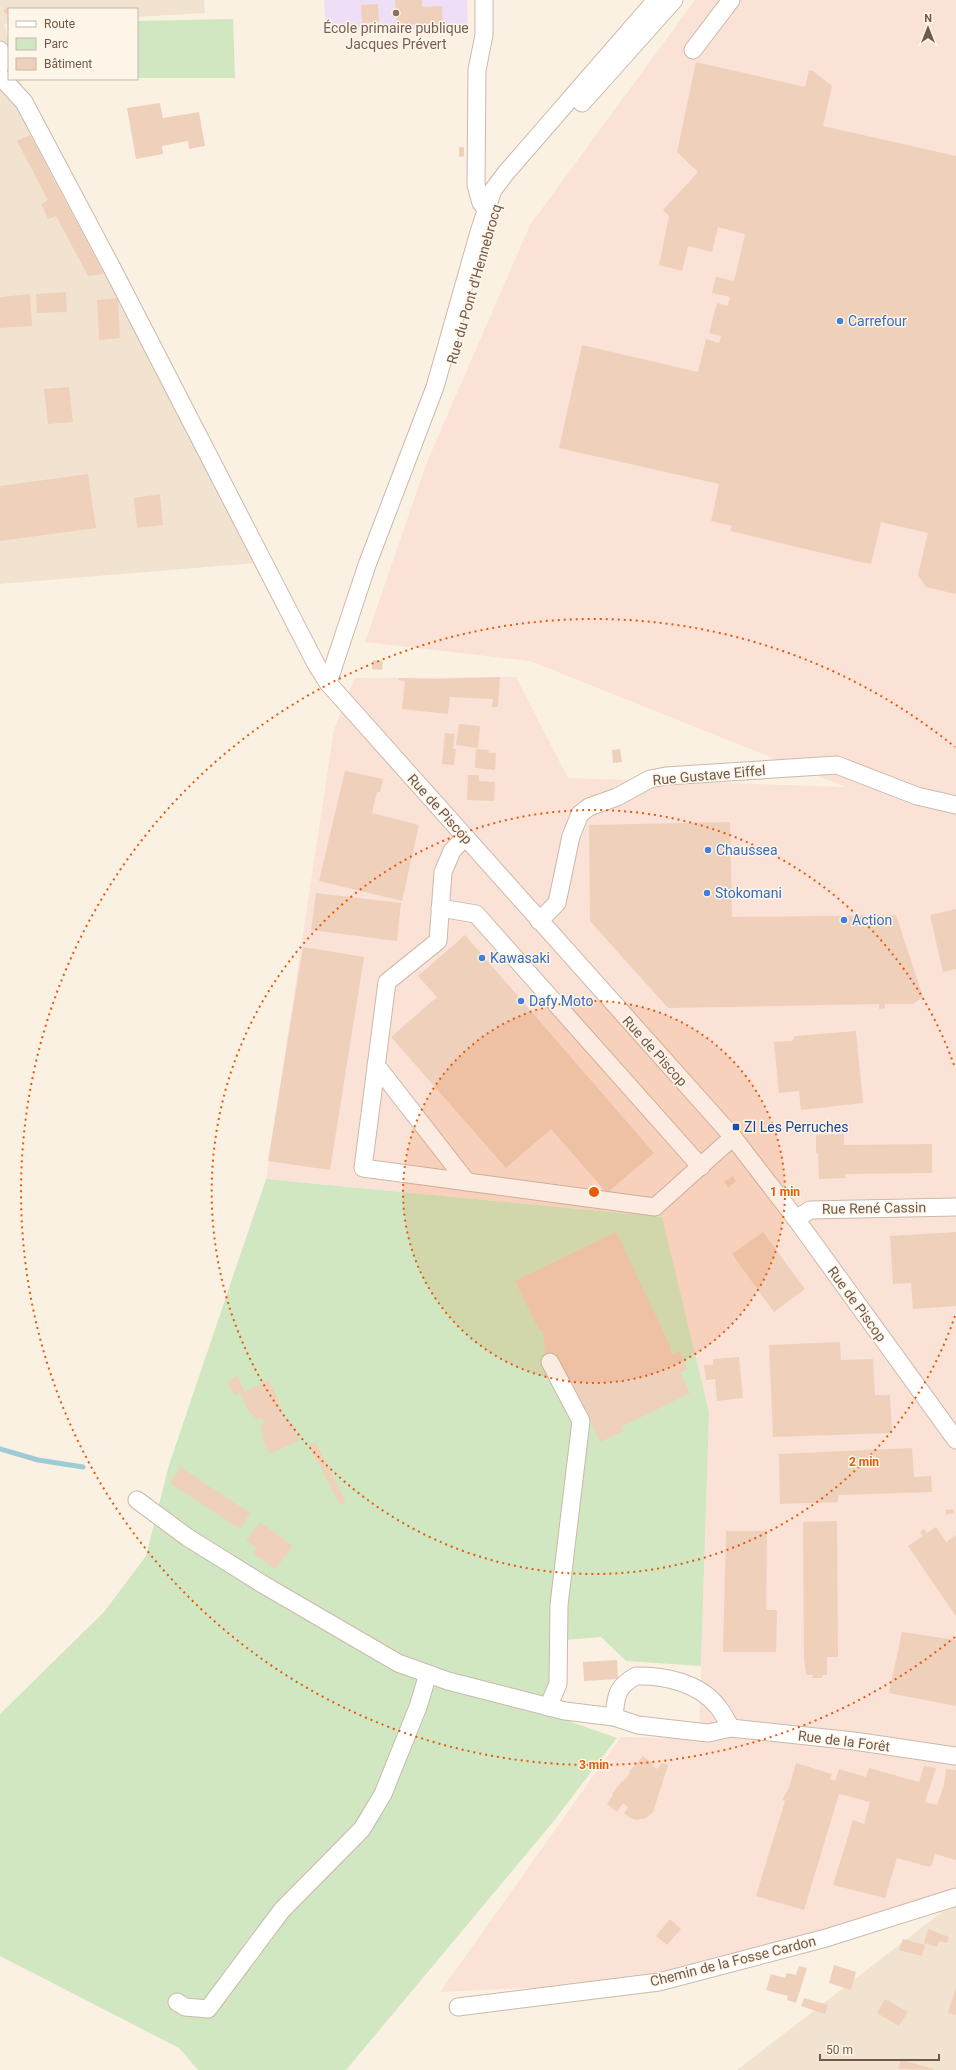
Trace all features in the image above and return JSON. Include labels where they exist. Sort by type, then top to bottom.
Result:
[{"type":"street","points":[[484,0],[484,35],[477,70],[476,185],[481,203],[488,210]]},
{"type":"street","name":"Rue du Pont d'Hennebrocq","points":[[328,683],[360,592],[367,565],[435,387],[479,232],[488,210],[493,190],[505,174],[656,0]]},
{"type":"street","name":"Rue du Pont d'Hennebrocq","points":[[360,592],[373,569],[443,390],[491,227],[495,204],[501,192],[674,0]]},
{"type":"street","points":[[693,50],[731,0]]},
{"type":"street","points":[[0,50],[2,60],[0,66]]},
{"type":"street","name":"Rue de Piscop","points":[[0,76],[24,102],[316,664],[328,683],[733,1137],[796,1220],[956,1440]]},
{"type":"street","name":"Rue Gustave Eiffel","points":[[539,921],[557,903],[570,836],[580,814],[589,807],[617,797],[650,779],[837,765],[917,796],[956,805]]},
{"type":"street","points":[[465,837],[452,851],[443,872],[438,941],[387,982],[363,1168],[655,1207],[733,1137]]},
{"type":"street","points":[[440,908],[476,914],[701,1167]]},
{"type":"street","points":[[376,1065],[468,1182]]},
{"type":"street","name":"Rue René Cassin","points":[[796,1220],[810,1210],[956,1207]]},
{"type":"street","points":[[548,1707],[558,1684],[559,1605],[581,1421],[550,1362]]},
{"type":"street","name":"Rue de la Forêt","points":[[137,1500],[187,1537],[264,1585],[398,1663],[448,1682],[565,1711],[614,1717],[638,1724],[708,1733],[731,1728],[854,1741],[956,1756]]},
{"type":"street","points":[[178,2002],[185,2007],[208,2009],[282,1910],[362,1829],[383,1794],[418,1707],[428,1674]]},
{"type":"street","points":[[614,1717],[615,1701],[623,1683],[636,1676],[650,1676],[685,1683],[703,1694],[718,1706],[731,1728]]},
{"type":"street","name":"Chemin de la Fosse Cardon","points":[[458,2006],[659,1982],[826,1938],[956,1897]]},
{"type":"shaded area","points":[[0,0],[204,0],[205,13],[138,17],[138,8],[8,8],[8,23],[4,24],[8,38],[8,80],[20,80],[23,91],[256,563],[0,584]]},
{"type":"shaded area","name":"École primaire publique Jacques Prévert","points":[[324,0],[467,0],[468,31],[326,26]]},
{"type":"shaded area","name":"ZI Les Perruches","points":[[695,0],[956,0],[956,1896],[659,1982],[440,1992],[621,1737],[699,1738],[709,1412],[661,1217],[266,1179],[334,729],[355,678],[516,677],[568,778],[845,787],[530,661],[365,642],[427,462],[530,225]]},
{"type":"shaded area","points":[[956,1901],[956,2070],[737,2070]]},
{"type":"green space","points":[[233,19],[235,78],[138,78],[138,21]]},
{"type":"green space","points":[[266,1179],[662,1217],[709,1412],[701,1666],[626,1661],[601,1637],[565,1640],[560,1718],[617,1738],[553,1822],[346,2070],[198,2070],[179,2048],[0,1956],[0,1714],[104,1612],[146,1556],[169,1465]]},
{"type":"building","points":[[395,0],[422,0],[422,7],[442,6],[443,24],[397,25]]},
{"type":"building","points":[[378,4],[379,22],[362,23],[361,5]]},
{"type":"building","points":[[9,7],[8,13],[6,14],[3,10]]},
{"type":"building","name":"Carrefour","points":[[696,62],[805,87],[809,70],[813,71],[832,86],[823,126],[956,156],[956,594],[926,587],[918,575],[928,533],[881,522],[871,564],[856,561],[730,531],[732,526],[711,521],[719,484],[559,448],[582,345],[698,372],[706,339],[719,343],[721,336],[709,333],[717,303],[728,306],[730,297],[712,293],[716,277],[734,281],[745,234],[718,227],[712,252],[688,246],[682,271],[659,265],[669,216],[663,210],[698,172],[677,152]]},
{"type":"building","points":[[160,103],[163,118],[199,112],[205,146],[189,149],[188,141],[162,146],[163,154],[136,159],[127,108]]},
{"type":"building","points":[[30,135],[104,274],[88,276],[56,216],[48,219],[41,204],[48,200],[17,141]]},
{"type":"building","points":[[459,147],[464,147],[464,156],[459,157]]},
{"type":"building","points":[[66,292],[67,312],[37,313],[36,294]]},
{"type":"building","points":[[30,294],[32,326],[0,328],[0,297]]},
{"type":"building","points":[[118,298],[120,338],[99,340],[97,300]]},
{"type":"building","points":[[69,387],[73,422],[48,424],[44,389]]},
{"type":"building","points":[[88,474],[96,528],[0,541],[0,486]]},
{"type":"building","points":[[160,494],[163,525],[137,528],[134,498]]},
{"type":"building","points":[[373,660],[383,661],[382,670],[372,669]]},
{"type":"building","points":[[500,677],[498,707],[492,707],[493,699],[450,697],[448,714],[402,709],[405,681],[398,680],[398,678],[434,679]]},
{"type":"building","points":[[459,724],[480,726],[478,748],[456,745]]},
{"type":"building","points":[[445,733],[455,734],[453,749],[456,749],[454,765],[442,764]]},
{"type":"building","points":[[476,749],[489,750],[488,753],[496,753],[495,770],[475,768]]},
{"type":"building","points":[[620,749],[622,762],[613,763],[612,750]]},
{"type":"building","points":[[345,771],[383,779],[380,792],[377,792],[372,813],[419,825],[402,901],[319,881]]},
{"type":"building","points":[[468,775],[479,775],[479,781],[495,782],[494,801],[467,800]]},
{"type":"building","points":[[730,822],[732,917],[896,915],[923,997],[913,1004],[885,1004],[885,1008],[879,1009],[879,1004],[668,1008],[590,921],[589,825]]},
{"type":"building","points":[[316,893],[401,903],[397,941],[311,930]]},
{"type":"building","points":[[956,909],[956,969],[943,972],[930,915]]},
{"type":"building","points":[[465,935],[654,1153],[607,1193],[551,1129],[506,1168],[391,1037],[437,997],[418,976]]},
{"type":"building","points":[[303,947],[364,957],[330,1170],[268,1161]]},
{"type":"building","points":[[856,1031],[863,1103],[801,1110],[799,1091],[779,1093],[774,1042],[792,1041],[795,1036]]},
{"type":"building","points":[[844,1134],[844,1145],[932,1144],[932,1173],[845,1174],[845,1178],[819,1179],[818,1153],[816,1153],[816,1135]]},
{"type":"building","points":[[733,1176],[736,1181],[728,1188],[724,1182]]},
{"type":"building","points":[[616,1232],[672,1350],[670,1350],[672,1355],[679,1351],[688,1369],[680,1372],[690,1393],[621,1427],[623,1431],[600,1442],[586,1412],[580,1410],[582,1404],[576,1392],[573,1394],[557,1361],[557,1353],[545,1353],[544,1338],[542,1335],[544,1333],[540,1330],[534,1320],[515,1281]]},
{"type":"building","points":[[763,1232],[805,1289],[774,1312],[732,1254]]},
{"type":"building","points":[[956,1232],[956,1306],[913,1309],[911,1283],[893,1284],[890,1236]]},
{"type":"building","points":[[840,1342],[841,1360],[873,1359],[875,1395],[890,1395],[892,1433],[773,1437],[769,1345]]},
{"type":"building","points":[[739,1357],[743,1398],[717,1401],[715,1379],[706,1380],[704,1365],[713,1365],[713,1359]]},
{"type":"building","points":[[237,1376],[245,1392],[269,1380],[279,1401],[278,1402],[281,1409],[279,1410],[287,1420],[289,1419],[299,1440],[270,1454],[263,1440],[260,1426],[265,1423],[262,1418],[257,1420],[247,1409],[240,1392],[234,1395],[227,1382]]},
{"type":"building","points":[[315,1442],[346,1502],[340,1505],[309,1445]]},
{"type":"building","points":[[912,1448],[914,1477],[931,1476],[932,1492],[838,1495],[838,1502],[780,1504],[779,1454]]},
{"type":"building","points":[[180,1467],[250,1513],[240,1529],[170,1483]]},
{"type":"building","points":[[953,1509],[954,1513],[946,1515],[945,1510]]},
{"type":"building","points":[[837,1521],[838,1657],[827,1657],[827,1675],[822,1675],[822,1678],[812,1678],[813,1675],[806,1675],[804,1658],[803,1522]]},
{"type":"building","points":[[260,1522],[293,1546],[275,1569],[253,1553],[257,1548],[246,1541]]},
{"type":"building","points":[[936,1527],[946,1542],[956,1535],[956,1616],[908,1546],[923,1536],[920,1532],[924,1529],[927,1533]]},
{"type":"building","points":[[726,1531],[767,1531],[766,1610],[777,1610],[776,1652],[723,1652]]},
{"type":"building","points":[[902,1632],[956,1640],[956,1706],[889,1693]]},
{"type":"building","points":[[617,1660],[618,1679],[584,1681],[583,1662]]},
{"type":"building","points":[[643,1756],[653,1764],[652,1766],[657,1769],[662,1763],[668,1765],[653,1812],[646,1818],[636,1820],[630,1818],[624,1813],[628,1807],[623,1803],[617,1812],[607,1804],[613,1795],[612,1794]]},
{"type":"building","points":[[796,1763],[832,1774],[830,1779],[835,1781],[839,1769],[866,1777],[869,1768],[919,1782],[924,1766],[936,1768],[925,1802],[937,1805],[944,1785],[946,1769],[956,1770],[956,1860],[935,1854],[932,1865],[929,1867],[897,1858],[885,1898],[833,1885],[853,1820],[864,1824],[870,1802],[839,1794],[804,1910],[756,1896],[785,1801],[782,1800],[789,1788]]},
{"type":"building","points":[[670,1919],[681,1929],[667,1945],[656,1936]]},
{"type":"building","points":[[928,1929],[949,1937],[947,1943],[939,1941],[937,1947],[924,1943]]},
{"type":"building","points":[[903,1939],[925,1945],[922,1956],[899,1950]]},
{"type":"building","points":[[834,1965],[856,1972],[851,1990],[829,1983]]},
{"type":"building","points":[[799,1966],[807,1968],[796,2003],[787,2000],[788,1996],[766,1990],[771,1974],[785,1978],[787,1973],[796,1975]]},
{"type":"building","points":[[956,1987],[956,2015],[948,2013]]},
{"type":"building","points":[[804,1998],[828,2005],[825,2014],[801,2006]]},
{"type":"building","points":[[885,1999],[908,2012],[899,2026],[877,2013]]},
{"type":"building","points":[[901,2060],[934,2069],[898,2069]]},
{"type":"waterway","points":[[0,1449],[38,1460],[83,1467]]},
{"type":"place","name":"École primaire publique Jacques Prévert","points":[[396,13]]},
{"type":"place","name":"Carrefour","points":[[840,321]]},
{"type":"place","name":"Chaussea","points":[[708,850]]},
{"type":"place","name":"Stokomani","points":[[707,893]]},
{"type":"place","name":"Action","points":[[844,920]]},
{"type":"place","name":"Kawasaki","points":[[482,958]]},
{"type":"place","name":"Dafy Moto","points":[[521,1001]]},
{"type":"place","name":"ZI Les Perruches","points":[[736,1127]]}]
